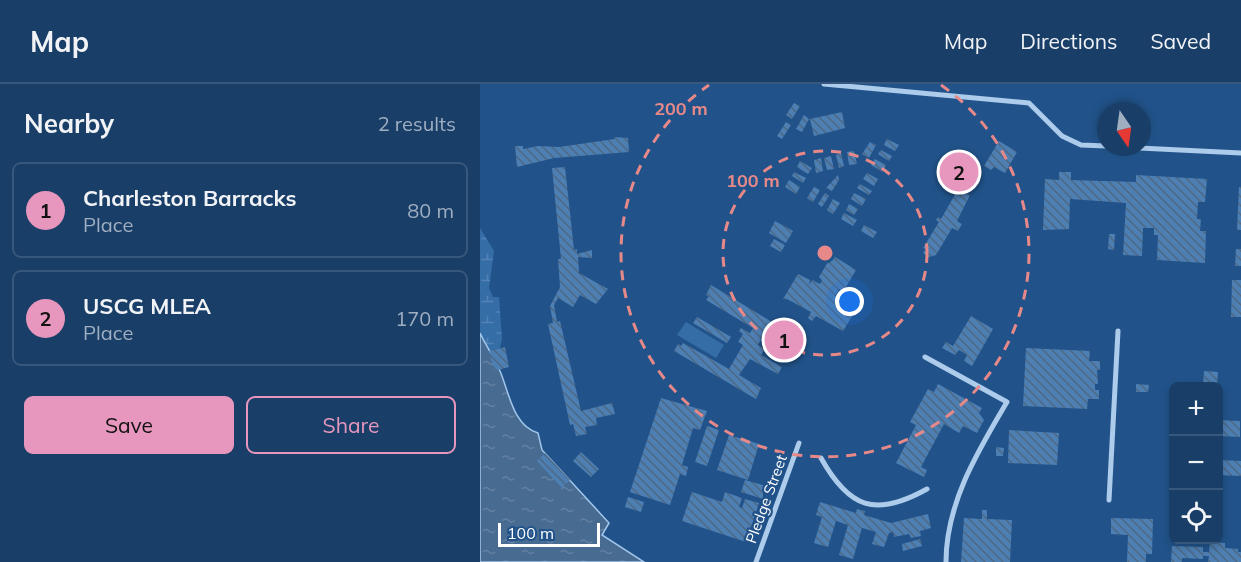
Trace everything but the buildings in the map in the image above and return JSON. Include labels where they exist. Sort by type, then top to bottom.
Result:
[{"type":"street","points":[[825,84],[1029,104],[1062,136],[1081,145],[1097,146]]},
{"type":"street","points":[[1151,149],[1241,153]]},
{"type":"street","points":[[1109,500],[1118,331]]},
{"type":"street","points":[[925,357],[1007,402],[967,472],[946,540],[946,562]]},
{"type":"street","name":"Pledge Street","points":[[756,562],[799,443]]},
{"type":"street","points":[[820,458],[836,485],[854,499],[866,504],[892,504],[909,500],[927,489]]},
{"type":"green space","points":[[480,228],[494,251],[489,288],[493,297],[499,297],[502,339],[500,348],[489,351],[480,334]]},
{"type":"green space","points":[[686,322],[724,345],[716,358],[677,335]]},
{"type":"water","points":[[480,333],[500,371],[517,416],[530,429],[538,433],[542,450],[609,523],[602,535],[644,562],[480,562]]},
{"type":"place","name":"USCG MLEA","points":[[959,172]]},
{"type":"place","name":"Charleston Barracks","points":[[784,340]]}]
